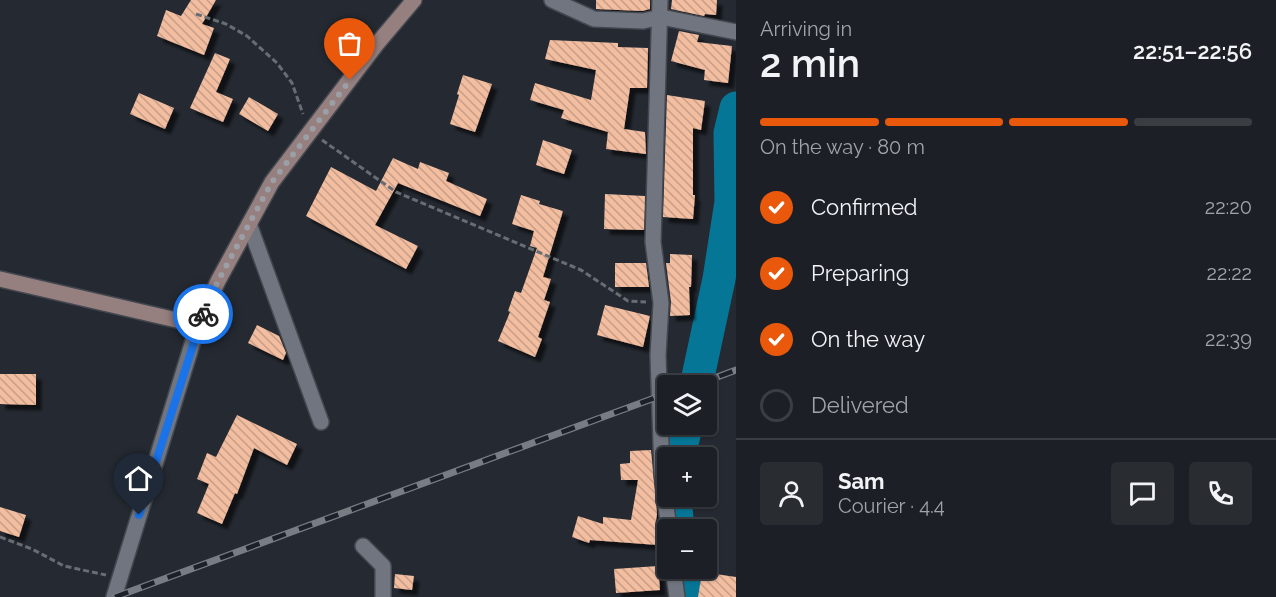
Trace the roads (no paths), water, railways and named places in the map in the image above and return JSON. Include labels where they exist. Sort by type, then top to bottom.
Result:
[{"type":"street","points":[[114,597],[198,325],[218,281],[272,182],[376,45],[414,0]]},
{"type":"street","points":[[552,0],[594,19],[643,21],[661,17],[736,32]]},
{"type":"street","points":[[660,0],[653,242],[661,303],[658,355],[662,473],[668,519]]},
{"type":"street","points":[[249,224],[321,422]]},
{"type":"street","points":[[0,279],[198,325]]},
{"type":"street","points":[[363,546],[383,566],[383,597]]},
{"type":"street","points":[[675,579],[677,597]]},
{"type":"waterway","points":[[698,375],[719,279],[731,202],[730,133],[736,108]]},
{"type":"waterway","points":[[681,447],[684,435]]},
{"type":"waterway","points":[[676,507],[677,519]]},
{"type":"waterway","points":[[683,579],[685,597]]},
{"type":"railway","points":[[717,377],[736,370]]},
{"type":"railway","points":[[115,597],[657,397]]}]
